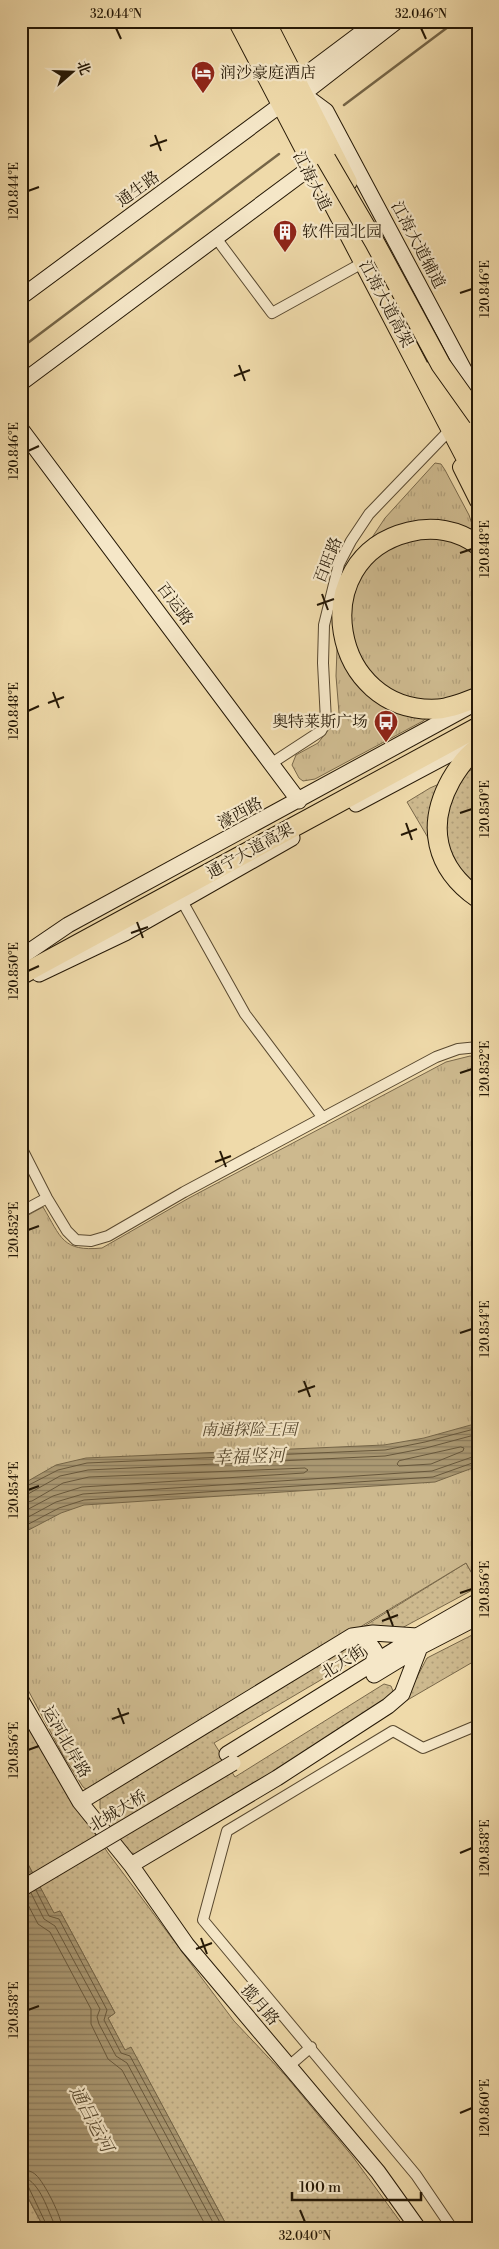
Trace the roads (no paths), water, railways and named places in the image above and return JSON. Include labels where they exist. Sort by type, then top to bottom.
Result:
[{"type":"highway","name":"江海大道高架","points":[[238,21],[478,481]]},
{"type":"highway","name":"江海大道高架","points":[[254,21],[478,448]]},
{"type":"highway","points":[[326,159],[375,243],[441,365],[478,417]]},
{"type":"highway","points":[[478,545],[462,535],[432,529],[401,534],[379,544],[362,559],[351,575],[345,591],[341,622],[347,651],[352,662],[372,687],[388,699],[421,708],[439,709],[464,703],[478,697]]},
{"type":"highway","name":"通宁大道高架","points":[[21,975],[478,714]]},
{"type":"highway","name":"通宁大道高架","points":[[21,963],[478,727]]},
{"type":"highway","points":[[478,748],[457,769],[440,802],[437,817],[437,839],[447,866],[457,880],[478,898]]},
{"type":"main road","name":"江海大道","points":[[229,21],[478,501]]},
{"type":"main road","name":"江海大道","points":[[267,21],[478,428]]},
{"type":"main road","points":[[300,87],[377,21]]},
{"type":"main road","points":[[300,87],[397,21]]},
{"type":"main road","name":"江海大道辅道","points":[[300,87],[326,111],[478,396]]},
{"type":"main road","name":"通生路","points":[[21,297],[275,109]]},
{"type":"main road","points":[[21,383],[307,170]]},
{"type":"main road","name":"百运路","points":[[21,429],[299,801]]},
{"type":"main road","name":"濠西路","points":[[21,957],[68,925],[478,702]]},
{"type":"main road","points":[[21,981],[73,959],[182,901],[316,824],[478,739]]},
{"type":"main road","name":"北大街","points":[[230,1758],[374,1669],[478,1601]]},
{"type":"main road","name":"北大街","points":[[418,1641],[478,1617]]},
{"type":"main road","points":[[80,1802],[352,1636],[373,1633],[418,1641],[407,1684],[395,1700],[277,1778],[131,1865]]},
{"type":"main road","points":[[341,1642],[360,1638],[371,1644],[376,1653],[374,1669],[392,1675],[399,1684],[395,1700]]},
{"type":"main road","name":"运河北岸路","points":[[21,1700],[80,1802]]},
{"type":"main road","name":"北城大桥","points":[[21,1877],[230,1758]]},
{"type":"main road","name":"北城大桥","points":[[21,1889],[230,1758]]},
{"type":"main road","name":"揽月路","points":[[80,1802],[131,1865],[187,1945],[378,2172],[418,2228]]},
{"type":"street","points":[[216,238],[272,312],[357,266]]},
{"type":"street","name":"百旺路","points":[[272,763],[321,731],[326,722],[323,663],[324,625],[330,593],[339,564],[351,541],[369,514],[445,435]]},
{"type":"street","points":[[182,901],[245,1014],[323,1118]]},
{"type":"street","points":[[21,1147],[47,1198],[67,1231],[76,1240],[90,1241],[108,1236],[184,1192],[436,1058],[458,1049],[478,1047]]},
{"type":"street","points":[[21,1212],[47,1198]]},
{"type":"street","points":[[452,2228],[416,2175],[203,1920],[227,1831],[393,1731],[423,1748],[478,1725]]},
{"type":"street","points":[[289,2066],[311,2047]]},
{"type":"water","name":"幸福竖河","points":[[478,1423],[478,1466],[435,1482],[84,1505],[61,1513],[21,1534],[21,1485],[56,1465],[86,1458],[384,1445],[424,1438]]},
{"type":"water","name":"通吕运河","points":[[21,1851],[54,1913],[60,1911],[115,2013],[108,2018],[125,2050],[131,2047],[228,2228],[44,2228],[21,2184]]},
{"type":"waterway","points":[[344,105],[456,21]]},
{"type":"waterway","points":[[21,348],[279,154]]},
{"type":"place","name":"润沙豪庭酒店","points":[[203,94]]},
{"type":"place","name":"软件园北园","points":[[285,253]]},
{"type":"place","name":"奥特莱斯广场","points":[[386,743]]},
{"type":"park label","name":"南通探险王国","points":[[249,1430]]}]
